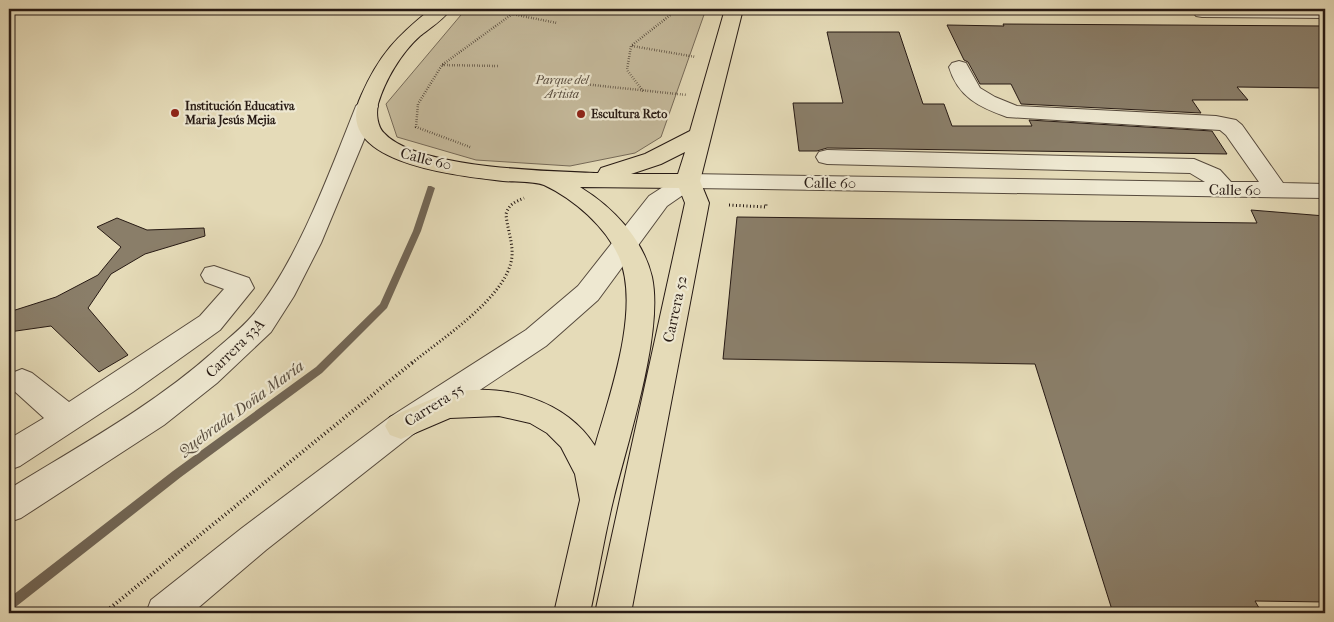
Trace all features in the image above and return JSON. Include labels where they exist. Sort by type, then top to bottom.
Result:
[{"type":"main road","points":[[367,106],[397,48],[441,9]]},
{"type":"main road","points":[[688,181],[734,9]]},
{"type":"main road","name":"Calle 60","points":[[367,106],[367,123],[376,138],[394,152],[420,161],[471,170],[548,178],[688,181]]},
{"type":"main road","points":[[583,179],[647,161],[700,135]]},
{"type":"main road","points":[[548,178],[592,205],[610,223],[626,245],[638,275],[641,314],[619,418],[595,504],[572,613]]},
{"type":"main road","name":"Carrera 52","points":[[613,613],[697,204],[688,181]]},
{"type":"main road","points":[[400,426],[450,406],[501,402],[527,408],[557,424],[570,434],[585,454],[593,478],[595,504]]},
{"type":"street","points":[[1202,12],[1325,13]]},
{"type":"street","points":[[959,67],[962,82],[972,92],[988,103],[1015,112],[1216,122],[1228,125],[1234,130],[1276,190]]},
{"type":"street","name":"Carrera 53A","points":[[9,507],[144,421],[204,380],[264,322],[297,265],[340,175],[367,106]]},
{"type":"street","points":[[828,158],[1194,166],[1212,175],[1224,189]]},
{"type":"street","name":"Calle 60","points":[[688,181],[1325,191]]},
{"type":"street","name":"Carrera 55","points":[[164,613],[254,539],[400,426],[536,338],[588,293],[658,201],[688,181]]},
{"type":"street","points":[[9,456],[210,323],[241,288],[240,285],[214,274]]},
{"type":"street","points":[[22,381],[67,419]]},
{"type":"path","points":[[441,9],[512,14],[557,23]]},
{"type":"path","points":[[477,150],[416,127],[418,104],[442,65],[519,9]]},
{"type":"path","points":[[643,90],[628,70],[631,46],[678,9]]},
{"type":"path","points":[[631,46],[696,57]]},
{"type":"path","points":[[442,65],[499,66]]},
{"type":"path","points":[[583,84],[687,95]]},
{"type":"path","points":[[104,613],[482,306],[503,281],[512,258],[512,239],[505,214],[507,208],[513,202],[528,198]]},
{"type":"green space","name":"Parque del Artista","points":[[466,9],[706,9],[661,137],[635,153],[570,166],[476,160],[397,137],[386,104]]},
{"type":"building","points":[[1003,24],[1325,26],[1325,88],[1237,87],[1248,100],[1192,100],[1201,113],[1021,104],[1011,84],[980,84],[968,62],[964,60],[947,25],[1004,26]]},
{"type":"building","points":[[827,32],[899,32],[923,104],[944,104],[952,126],[1032,126],[1029,120],[1212,131],[1227,154],[827,148],[817,151],[799,151],[793,103],[843,103]]},
{"type":"building","points":[[1251,210],[1325,216],[1325,602],[1255,601],[1262,613],[1113,613],[1035,364],[723,359],[737,217],[1257,223]]},
{"type":"building","points":[[117,218],[147,230],[204,228],[205,236],[145,254],[111,274],[88,308],[128,355],[99,372],[51,326],[9,332],[9,312],[56,297],[98,275],[121,247],[97,227]]},
{"type":"waterway","name":"Quebrada Doña María","points":[[9,605],[177,474],[319,370],[384,306],[417,231],[431,188]]},
{"type":"place","name":"Institución Educativa Maria Jesús Mejia","points":[[175,113]]},
{"type":"place","name":"Escultura Reto","points":[[581,114]]}]
